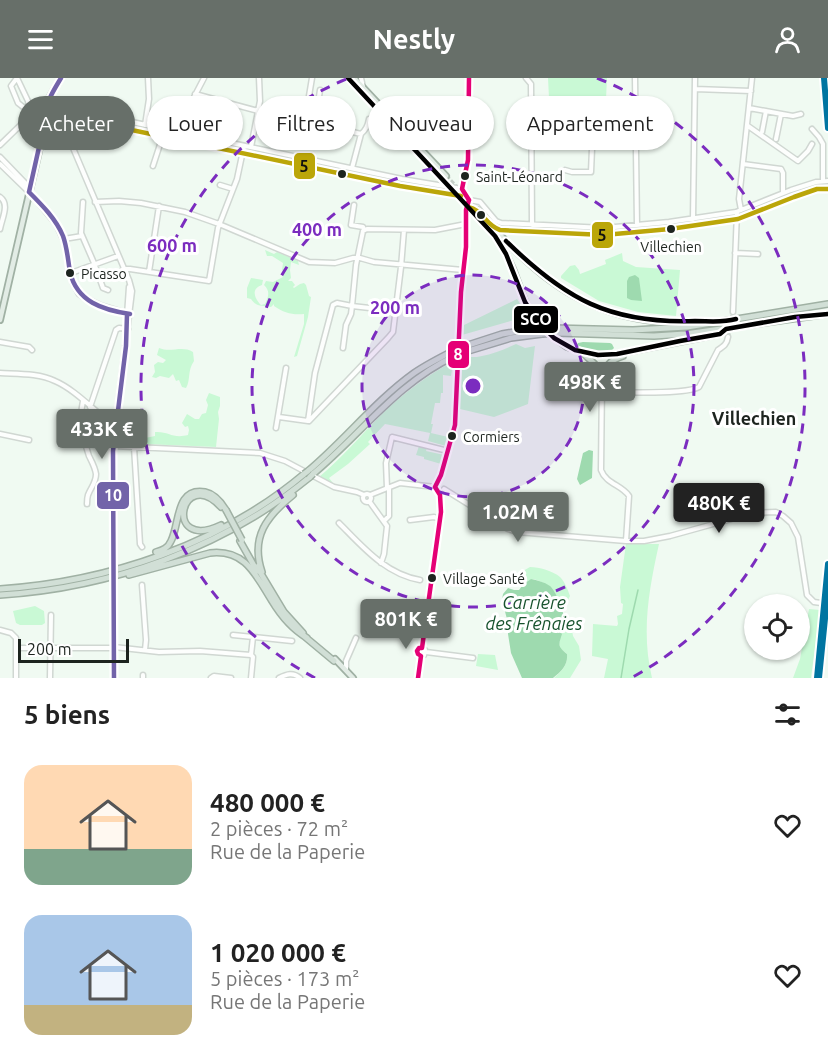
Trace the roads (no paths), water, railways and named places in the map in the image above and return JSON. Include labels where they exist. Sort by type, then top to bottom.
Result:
[{"type":"highway","points":[[475,211],[501,243],[535,319],[557,342],[582,353],[603,356],[720,334],[726,329]]},
{"type":"highway","points":[[271,592],[258,558],[257,549],[266,524],[333,450],[398,386],[430,363],[465,349],[539,331],[687,327],[828,304]]},
{"type":"highway","points":[[555,330],[654,336],[726,329],[795,317],[828,314]]},
{"type":"highway","points":[[602,380],[608,363],[630,352]]},
{"type":"highway","points":[[225,510],[212,499],[200,496],[189,500],[184,507],[183,514],[186,522],[192,528],[201,531],[208,530],[225,523],[311,475],[334,460],[388,402],[409,384],[455,353]]},
{"type":"highway","points":[[582,353],[599,369],[602,380]]},
{"type":"highway","points":[[0,595],[77,584],[126,572],[199,546],[260,513],[311,475]]},
{"type":"highway","points":[[63,581],[132,561],[166,548],[173,538],[181,504],[186,497],[201,492],[212,494],[220,501],[270,594],[288,619],[307,639]]},
{"type":"highway","points":[[0,589],[63,581],[136,563],[197,540],[230,524],[281,492]]},
{"type":"highway","points":[[241,540],[288,619],[335,660]]},
{"type":"highway","points":[[77,584],[100,582],[210,554],[227,554],[238,557],[249,565],[283,618],[296,631],[335,660]]},
{"type":"main road","points":[[55,96],[61,78]]},
{"type":"main road","points":[[348,78],[444,178],[354,78]]},
{"type":"main road","points":[[52,96],[58,85]]},
{"type":"main road","points":[[0,320],[39,150]]},
{"type":"main road","points":[[475,211],[544,277],[561,289],[596,307],[618,315],[649,321],[681,323],[708,320],[719,322]]},
{"type":"main road","points":[[335,660],[346,669],[352,678]]},
{"type":"main road","points":[[335,660],[352,678]]},
{"type":"street","points":[[18,103],[11,86],[17,78],[26,96]]},
{"type":"street","points":[[144,125],[150,99],[148,78]]},
{"type":"street","points":[[204,78],[195,94],[255,110]]},
{"type":"street","points":[[259,78],[261,96]]},
{"type":"street","points":[[309,96],[312,78]]},
{"type":"street","points":[[361,78],[363,87]]},
{"type":"street","points":[[469,78],[467,162],[462,189],[469,200],[480,202],[499,223],[604,228],[693,219],[739,211],[783,192],[826,181],[823,144],[812,129]]},
{"type":"street","points":[[526,78],[531,84],[532,225]]},
{"type":"street","points":[[635,78],[635,96]]},
{"type":"street","points":[[693,219],[695,78]]},
{"type":"street","points":[[733,312],[739,202],[752,78]]},
{"type":"street","points":[[320,90],[315,123],[361,134]]},
{"type":"street","points":[[695,90],[751,91]]},
{"type":"street","points":[[749,108],[793,116],[801,114]]},
{"type":"street","points":[[762,132],[766,111]]},
{"type":"street","points":[[776,139],[781,114]]},
{"type":"street","points":[[135,123],[147,126]]},
{"type":"street","points":[[352,168],[361,134],[368,125]]},
{"type":"street","points":[[251,147],[255,126]]},
{"type":"street","points":[[747,126],[798,162],[812,144]]},
{"type":"street","points":[[0,145],[18,128]]},
{"type":"street","points":[[123,269],[209,281],[219,224],[237,179],[244,146],[462,189]]},
{"type":"street","points":[[74,150],[130,289],[126,346],[113,446],[114,678]]},
{"type":"street","points":[[153,166],[158,150]]},
{"type":"street","points":[[565,170],[591,172],[591,150]]},
{"type":"street","points":[[636,150],[637,225]]},
{"type":"street","points":[[0,158],[27,185],[29,192]]},
{"type":"street","points":[[0,164],[52,218],[64,239],[75,288],[83,297],[129,314]]},
{"type":"street","points":[[743,164],[780,168],[783,173],[783,192]]},
{"type":"street","points":[[220,185],[233,189]]},
{"type":"street","points":[[0,197],[5,206],[0,229]]},
{"type":"street","points":[[469,200],[466,210],[466,247],[455,425],[436,490],[442,491],[508,530],[626,541],[654,540],[756,513],[777,513],[791,523],[800,544],[805,591],[812,601],[828,604]]},
{"type":"street","points":[[83,202],[82,236],[103,288],[108,290]]},
{"type":"street","points":[[95,202],[127,202],[185,212],[309,262],[335,263],[358,258],[374,262],[463,270]]},
{"type":"street","points":[[354,205],[351,225],[363,227],[364,230]]},
{"type":"street","points":[[149,272],[159,206]]},
{"type":"street","points":[[364,230],[435,230],[466,224]]},
{"type":"street","points":[[343,348],[346,325],[351,314],[364,230]]},
{"type":"street","points":[[309,421],[391,335],[396,311],[404,230]]},
{"type":"street","points":[[64,239],[82,236]]},
{"type":"street","points":[[735,253],[758,254]]},
{"type":"street","points":[[71,273],[118,256]]},
{"type":"street","points":[[309,421],[315,373],[333,305],[337,303],[396,311]]},
{"type":"street","points":[[90,407],[116,330],[118,328],[127,329]]},
{"type":"street","points":[[602,392],[694,389],[700,384],[718,350],[724,347],[728,337]]},
{"type":"street","points":[[0,342],[29,347],[32,350]]},
{"type":"street","points":[[276,428],[286,368]]},
{"type":"street","points":[[0,373],[34,375],[50,379],[65,386],[115,426]]},
{"type":"street","points":[[602,380],[601,470],[607,479],[626,491],[629,496],[626,541]]},
{"type":"street","points":[[83,401],[84,438],[96,478],[87,504]]},
{"type":"street","points":[[279,417],[309,421]]},
{"type":"street","points":[[0,434],[29,440]]},
{"type":"street","points":[[384,520],[389,516],[386,463],[392,437],[448,451]]},
{"type":"street","points":[[113,446],[260,453],[285,461],[338,489],[364,495],[364,501],[388,487],[401,483],[444,485],[422,648]]},
{"type":"street","points":[[134,447],[142,548]]},
{"type":"street","points":[[370,498],[384,520],[387,530],[381,563]]},
{"type":"street","points":[[410,520],[434,517],[440,519]]},
{"type":"street","points":[[339,523],[381,563],[406,576],[420,580]]},
{"type":"street","points":[[142,585],[146,650]]},
{"type":"street","points":[[50,678],[51,615]]},
{"type":"street","points":[[0,630],[10,632],[16,638],[16,678]]},
{"type":"street","points":[[233,635],[292,641]]},
{"type":"street","points":[[251,678],[253,637]]},
{"type":"street","points":[[346,669],[346,661],[356,638]]},
{"type":"street","points":[[16,648],[114,648],[176,652],[200,651],[252,656]]},
{"type":"street","points":[[422,648],[426,652],[473,658]]},
{"type":"street","points":[[421,656],[417,652],[422,648]]},
{"type":"street","points":[[418,678],[421,656],[426,652]]},
{"type":"street","points":[[335,660],[345,658],[349,654]]},
{"type":"street","points":[[279,678],[292,674],[300,678]]},
{"type":"street","points":[[211,678],[214,676],[231,678]]},
{"type":"water","points":[[635,275],[639,278],[642,301],[627,298],[627,281],[629,277]]},
{"type":"water","points":[[583,342],[610,343],[614,348],[611,351],[598,350],[577,345]]},
{"type":"water","points":[[593,451],[592,478],[580,485],[577,479],[583,453]]},
{"type":"water","name":"Carrière des Frênaies","points":[[531,579],[550,586],[558,598],[564,615],[559,643],[567,654],[566,661],[562,670],[553,678],[522,678],[511,653],[503,594],[508,588],[519,590]]},
{"type":"waterway","points":[[621,678],[638,590]]},
{"type":"tunnel","points":[[446,176],[477,210]]},
{"type":"tunnel","points":[[443,179],[474,212]]},
{"type":"tunnel","points":[[728,337],[733,312]]},
{"type":"place","name":"Saint-Léonard","points":[[465,176]]},
{"type":"place","name":"Villechien","points":[[671,229]]},
{"type":"place","name":"Picasso","points":[[70,273]]},
{"type":"place","name":"Cormiers","points":[[452,436]]},
{"type":"place","name":"Village Santé","points":[[432,578]]},
{"type":"district","name":"Villechien","points":[[754,419]]}]
